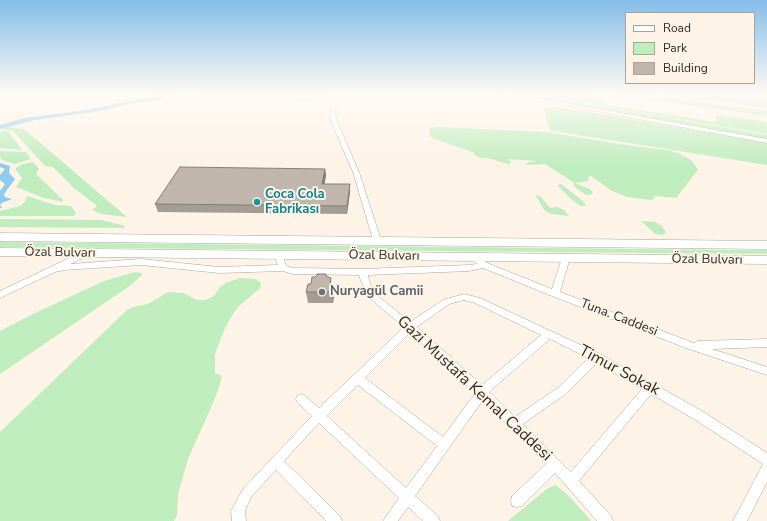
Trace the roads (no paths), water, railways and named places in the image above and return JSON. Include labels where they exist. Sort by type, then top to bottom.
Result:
[{"type":"highway","name":"Özal Bulvarı","points":[[0,237],[767,245]]},
{"type":"highway","name":"Özal Bulvarı","points":[[0,252],[767,260]]},
{"type":"street","points":[[333,118],[356,172],[377,240]]},
{"type":"street","points":[[642,118],[767,141]]},
{"type":"street","points":[[0,295],[86,253]]},
{"type":"street","points":[[278,254],[283,268]]},
{"type":"street","name":"Tuna. Caddesi","points":[[474,257],[484,265],[555,294],[689,345],[767,371]]},
{"type":"street","points":[[555,294],[566,258]]},
{"type":"street","points":[[55,269],[64,267],[141,262],[219,270],[283,268],[292,271],[363,272],[469,268],[484,265]]},
{"type":"street","name":"Gazi Mustafa Kemal Caddesi","points":[[363,272],[365,281],[375,298],[410,327],[482,392],[555,464],[606,521]]},
{"type":"street","name":"Timur Sokak","points":[[410,327],[446,302],[464,297],[477,300],[596,357],[698,415],[767,460]]},
{"type":"street","points":[[239,521],[238,511],[242,502],[258,480],[319,416],[410,327]]},
{"type":"street","points":[[390,521],[482,392],[548,335]]},
{"type":"street","points":[[689,345],[767,343]]},
{"type":"street","points":[[514,424],[563,390],[596,357]]},
{"type":"street","points":[[358,379],[445,445]]},
{"type":"street","points":[[571,481],[650,387]]},
{"type":"street","points":[[301,399],[432,521]]},
{"type":"street","points":[[276,461],[335,521]]},
{"type":"street","points":[[517,501],[555,464]]},
{"type":"street","points":[[740,521],[767,469]]},
{"type":"water","points":[[23,118],[47,118],[0,129],[0,125]]},
{"type":"water","points":[[0,163],[10,166],[9,173],[15,179],[4,194],[5,197],[12,199],[0,205],[0,191],[5,184],[0,180],[0,175],[5,169],[0,167]]},
{"type":"place","name":"Coca Cola Fabrikası","points":[[257,202]]},
{"type":"place","name":"Nuryagül Camii","points":[[322,292]]}]
